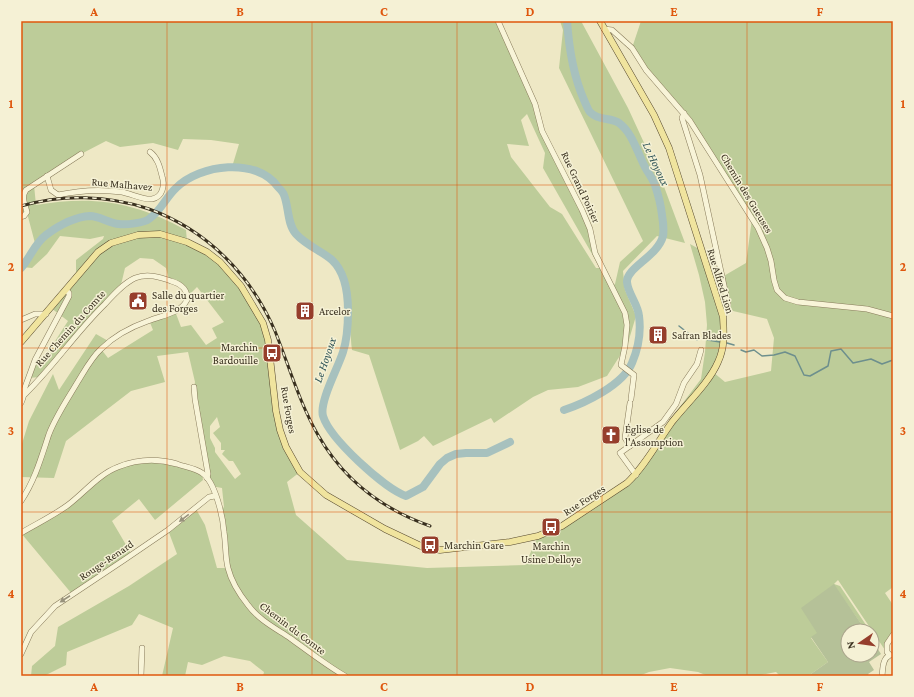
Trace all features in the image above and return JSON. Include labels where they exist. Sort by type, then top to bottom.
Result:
[{"type":"main road","name":"Rue Alfred Lion","points":[[600,21],[654,115],[669,148],[723,317],[724,344],[713,372],[672,423],[636,475]]},
{"type":"main road","name":"Rue Forges","points":[[21,342],[98,252],[111,242],[138,235],[160,234],[187,242],[207,252],[232,274],[263,323],[268,340],[276,411],[280,430],[286,447],[300,472],[326,495],[385,528],[423,547],[440,550],[510,542],[538,536],[562,526],[627,483],[636,475]]},
{"type":"street","name":"Rue Grand Poirier","points":[[498,21],[535,104],[542,131],[573,189],[590,229],[595,252],[625,313],[625,346],[621,365],[634,376],[625,438],[630,446]]},
{"type":"street","name":"Chemin des Gueuses","points":[[604,29],[612,30],[632,48],[646,70],[684,113],[758,228],[771,261],[777,290],[786,298],[798,302],[867,310],[893,316]]},
{"type":"street","points":[[684,113],[682,118],[700,175],[728,304],[723,317]]},
{"type":"street","name":"Rue Malhavez","points":[[47,176],[51,190],[58,195],[76,190],[108,190],[152,199],[159,196],[163,190],[164,181],[158,163],[154,155],[150,152]]},
{"type":"street","points":[[21,217],[27,212],[23,200],[26,190],[69,160],[81,154]]},
{"type":"street","name":"Rue Chemin du Comte","points":[[21,501],[33,481],[55,419],[100,349],[122,333],[149,320],[181,308],[188,300],[186,291],[180,285],[160,277],[143,277],[136,278],[131,281],[114,294],[86,322],[54,362],[22,396]]},
{"type":"street","points":[[21,403],[22,396],[35,360],[69,296],[69,293],[66,290]]},
{"type":"street","points":[[21,320],[36,314],[46,314]]},
{"type":"street","points":[[636,475],[620,453],[663,422],[676,404],[684,384],[697,364],[701,350]]},
{"type":"street","points":[[194,387],[208,478],[215,496]]},
{"type":"street","points":[[21,533],[68,505],[102,476],[117,467],[144,460],[156,459],[191,468],[202,473],[208,478]]},
{"type":"street","name":"Rouge-Renard","points":[[21,654],[31,632],[55,606],[168,530],[209,497],[215,496]]},
{"type":"street","name":"Chemin du Comte","points":[[215,496],[224,531],[228,568],[233,581],[248,605],[262,620],[345,676]]},
{"type":"street","points":[[882,676],[885,660],[887,656],[891,656],[886,649],[887,644],[893,635]]},
{"type":"street","points":[[141,676],[142,648]]},
{"type":"green space","points":[[21,21],[498,21],[522,74],[542,131],[582,210],[595,253],[612,286],[615,284],[620,262],[643,241],[559,68],[563,30],[560,21],[581,21],[628,108],[663,184],[685,243],[657,236],[623,271],[625,290],[636,316],[628,343],[607,376],[578,387],[548,390],[533,397],[494,423],[491,418],[433,446],[424,436],[418,441],[400,450],[369,355],[352,350],[346,288],[338,266],[331,259],[307,244],[298,236],[289,218],[283,194],[279,186],[273,180],[250,170],[232,167],[239,144],[211,140],[183,139],[178,150],[153,143],[120,147],[106,141],[81,154],[34,185],[36,205],[77,201],[114,203],[131,207],[167,220],[186,230],[187,242],[207,252],[232,274],[263,323],[280,430],[300,472],[287,482],[296,515],[347,560],[427,568],[525,565],[538,536],[562,526],[636,475],[667,424],[701,379],[707,325],[705,302],[690,244],[701,250],[718,300],[725,334],[713,372],[725,382],[771,371],[774,338],[767,319],[733,311],[728,304],[722,277],[746,263],[752,219],[690,121],[669,98],[632,48],[641,21],[893,21],[893,587],[885,593],[893,605],[893,635],[885,650],[880,643],[880,623],[867,623],[838,580],[834,584],[840,586],[865,623],[860,623],[836,588],[817,634],[811,638],[828,662],[808,676],[780,676],[776,672],[756,676],[708,676],[698,672],[670,668],[649,672],[639,676],[263,676],[264,672],[250,661],[224,656],[202,665],[188,662],[185,676],[162,676],[173,628],[139,614],[132,625],[67,652],[66,665],[44,676],[31,676],[32,666],[55,646],[58,627],[129,586],[177,554],[168,530],[196,509],[205,525],[217,568],[228,568],[220,511],[224,507],[222,488],[211,486],[207,478],[194,387],[195,382],[188,352],[157,356],[165,382],[131,391],[66,441],[54,478],[21,477],[21,447],[29,421],[53,374],[59,390],[96,334],[110,342],[101,349],[108,358],[153,330],[149,320],[175,311],[181,327],[191,325],[206,345],[217,338],[212,328],[224,322],[197,287],[188,296],[186,291],[169,280],[166,268],[153,259],[140,258],[125,268],[120,289],[40,377],[28,378],[35,360],[43,360],[68,321],[51,308],[76,278],[76,260],[103,239],[104,236],[90,239],[60,236],[47,254],[32,268],[22,267],[36,247],[27,213],[21,217]],"holes":[[[527,114],[545,153],[543,168],[600,268],[596,268],[562,214],[550,207],[511,157],[507,144],[529,146],[521,120]],[[217,417],[220,427],[213,433],[221,443],[221,450],[225,450],[222,454],[229,461],[233,461],[241,474],[235,479],[215,452],[215,448],[210,438],[210,426]]]},
{"type":"green space","points":[[155,459],[202,473],[203,480],[155,520],[139,499],[112,521],[132,555],[72,594],[21,533],[60,510],[117,467]]},
{"type":"green space","points":[[834,584],[861,623],[840,623],[840,663],[870,663],[874,670],[868,674],[869,676],[808,676],[828,662],[811,637],[817,633],[801,608]]},
{"type":"waterway","name":"Le Hoyoux","points":[[564,410],[582,403],[612,386],[621,379],[632,363],[636,352],[640,322],[637,307],[628,286],[628,277],[655,250],[663,236],[661,208],[655,185],[631,137],[619,123],[598,117],[590,112],[587,107],[574,71],[570,52],[567,21]]},
{"type":"waterway","name":"Le Hoyoux","points":[[21,268],[42,238],[66,222],[90,216],[119,224],[143,222],[157,212],[176,188],[186,180],[199,174],[213,169],[228,167],[257,171],[269,177],[283,193],[286,200],[291,225],[296,234],[305,242],[332,260],[337,265],[343,277],[347,291],[348,304],[346,337],[343,352],[326,394],[323,416],[336,437],[359,462],[396,491],[406,496],[423,487],[440,464],[447,458],[456,454],[487,453],[510,442]]},
{"type":"waterway","points":[[679,326],[697,340]]},
{"type":"waterway","points":[[708,340],[720,342]]},
{"type":"waterway","points":[[727,343],[734,345]]},
{"type":"waterway","points":[[741,350],[746,352],[754,350],[762,356],[785,352],[795,356],[804,375],[810,376],[828,366],[831,351],[841,349],[853,363],[871,359],[882,364],[893,360]]},
{"type":"railway","points":[[21,206],[53,199],[69,198],[101,199],[133,204],[170,218],[190,229],[208,242],[240,273],[265,311],[275,331],[311,422],[328,451],[339,465],[365,491],[396,511],[430,526]]},
{"type":"place","name":"Salle du quartier des Forges","points":[[138,301]]},
{"type":"place","name":"Arcelor","points":[[305,311]]},
{"type":"place","name":"Safran Blades","points":[[658,335]]},
{"type":"place","name":"Marchin Bardouille","points":[[272,353]]},
{"type":"place","name":"Église de l'Assomption","points":[[611,435]]},
{"type":"place","name":"Marchin Usine Delloye","points":[[551,527]]},
{"type":"place","name":"Marchin Gare","points":[[430,545]]}]
